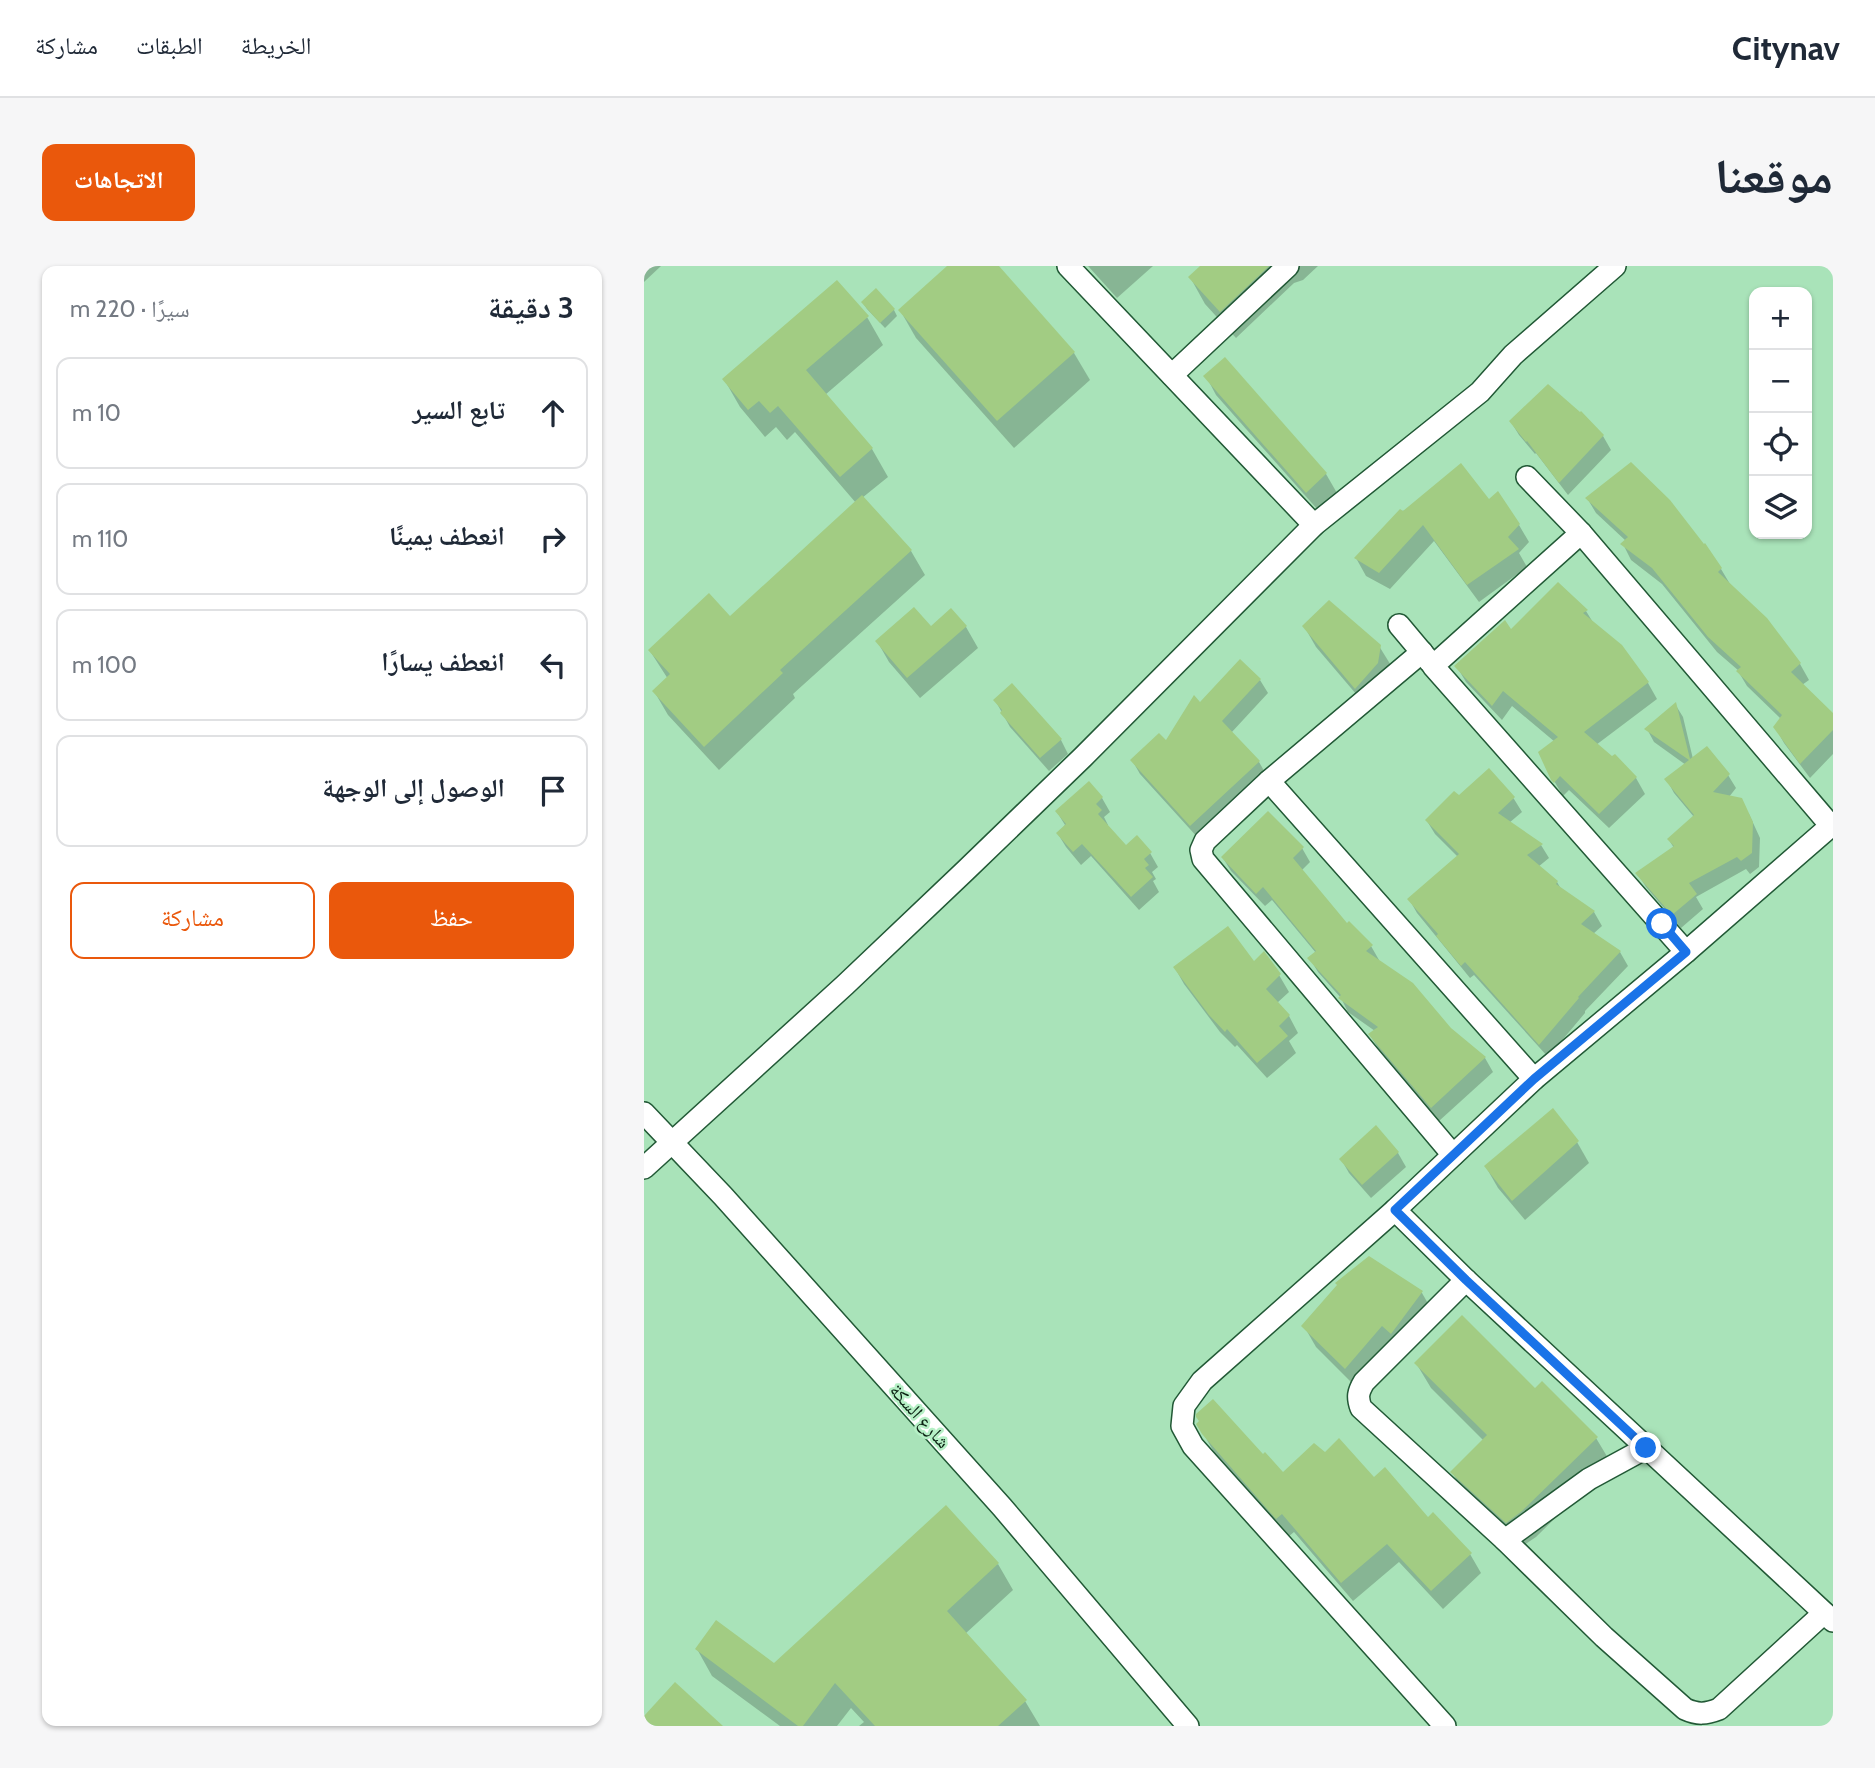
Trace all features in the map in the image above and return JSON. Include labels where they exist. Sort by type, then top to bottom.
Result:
[{"type":"street","points":[[1068,266],[1314,525]]},
{"type":"street","points":[[1172,375],[1289,266]]},
{"type":"street","points":[[644,1168],[845,985],[965,871],[1314,525],[1480,392],[1513,355],[1615,266]]},
{"type":"street","points":[[1444,1726],[1194,1446],[1182,1426],[1184,1406],[1202,1381],[1395,1210],[1534,1079],[1832,825],[1581,533],[1527,477]]},
{"type":"street","points":[[1453,1156],[1203,859],[1201,849],[1205,841],[1269,781],[1428,659],[1581,533]]},
{"type":"street","points":[[1399,625],[1686,952]]},
{"type":"street","points":[[1269,781],[1534,1079]]},
{"type":"street","name":"شارع السكة","points":[[644,1113],[723,1196],[1002,1507],[1188,1726]]},
{"type":"street","points":[[1395,1210],[1466,1280],[1828,1617],[1719,1709],[1696,1714],[1685,1709],[1604,1637],[1505,1540],[1361,1408],[1357,1398],[1364,1382],[1466,1280]]},
{"type":"street","points":[[1505,1540],[1589,1479],[1646,1448]]},
{"type":"building","points":[[947,266],[999,266],[1075,352],[997,421],[898,310]]},
{"type":"building","points":[[1200,266],[1269,266],[1220,312],[1188,277]]},
{"type":"building","points":[[837,280],[869,316],[806,370],[873,448],[840,477],[778,406],[770,413],[759,401],[748,410],[722,379]]},
{"type":"building","points":[[876,288],[895,309],[880,323],[861,302]]},
{"type":"building","points":[[1225,357],[1327,473],[1306,493],[1203,376]]},
{"type":"building","points":[[1548,384],[1581,411],[1604,435],[1559,483],[1509,421]]},
{"type":"building","points":[[1631,462],[1670,500],[1705,543],[1722,568],[1718,572],[1767,618],[1801,663],[1791,672],[1833,713],[1833,730],[1800,764],[1773,727],[1782,715],[1736,671],[1741,667],[1708,637],[1652,568],[1620,544],[1628,537],[1585,498]]},
{"type":"building","points":[[1461,463],[1489,499],[1498,491],[1520,524],[1508,537],[1519,549],[1467,585],[1423,525],[1379,573],[1354,558],[1400,509],[1403,511]]},
{"type":"building","points":[[862,495],[912,550],[780,670],[783,673],[704,747],[652,691],[670,674],[648,650],[709,593],[730,616]]},
{"type":"building","points":[[1558,582],[1588,610],[1583,613],[1622,645],[1649,682],[1584,732],[1612,756],[1615,754],[1637,777],[1599,814],[1560,776],[1554,783],[1551,780],[1538,752],[1558,737],[1503,691],[1492,706],[1454,666],[1505,620],[1511,629]]},
{"type":"building","points":[[1329,600],[1381,645],[1378,663],[1355,689],[1302,626]]},
{"type":"building","points":[[914,607],[931,626],[951,608],[967,626],[907,678],[875,641]]},
{"type":"building","points":[[1240,659],[1261,679],[1222,721],[1260,761],[1190,826],[1130,760],[1159,733],[1166,740],[1194,695],[1200,702]]},
{"type":"building","points":[[1012,683],[1062,739],[1040,758],[1000,713],[1002,710],[993,700]]},
{"type":"building","points":[[1676,702],[1690,759],[1707,746],[1730,774],[1713,792],[1742,798],[1753,822],[1752,853],[1741,861],[1737,857],[1689,883],[1697,894],[1672,915],[1635,873],[1674,846],[1667,839],[1694,815],[1664,779],[1689,760],[1644,729]]},
{"type":"building","points":[[1489,768],[1515,797],[1498,813],[1543,844],[1527,855],[1558,881],[1556,884],[1595,911],[1581,924],[1621,951],[1578,997],[1539,1045],[1465,962],[1461,966],[1436,936],[1438,934],[1407,899],[1459,854],[1425,820],[1454,791],[1459,795]]},
{"type":"building","points":[[1089,781],[1103,797],[1096,804],[1102,810],[1098,814],[1126,845],[1137,835],[1152,852],[1144,859],[1149,865],[1145,868],[1153,877],[1131,897],[1082,844],[1073,852],[1056,833],[1066,824],[1055,811]]},
{"type":"building","points":[[1268,811],[1304,847],[1293,858],[1347,923],[1349,921],[1373,945],[1366,951],[1413,983],[1451,1028],[1486,1057],[1431,1108],[1368,1034],[1378,1027],[1338,998],[1341,995],[1307,958],[1316,951],[1263,887],[1256,894],[1221,857]]},
{"type":"building","points":[[1228,926],[1254,961],[1264,951],[1281,974],[1266,989],[1290,1015],[1279,1026],[1288,1036],[1257,1063],[1227,1029],[1225,1032],[1209,1015],[1173,967]]},
{"type":"building","points":[[1553,1108],[1579,1141],[1512,1201],[1484,1166]]},
{"type":"building","points":[[1376,1125],[1399,1152],[1362,1185],[1339,1159]]},
{"type":"building","points":[[1369,1256],[1423,1291],[1391,1334],[1382,1326],[1345,1369],[1301,1326],[1337,1285],[1335,1283]]},
{"type":"building","points":[[1462,1315],[1535,1388],[1542,1381],[1598,1437],[1522,1511],[1506,1523],[1450,1472],[1487,1435],[1414,1363]]},
{"type":"building","points":[[1213,1399],[1283,1472],[1314,1443],[1325,1452],[1339,1438],[1374,1477],[1385,1467],[1428,1517],[1433,1512],[1472,1553],[1431,1591],[1387,1544],[1341,1583],[1282,1514],[1276,1519],[1202,1434],[1196,1424],[1199,1421],[1196,1414]]},
{"type":"building","points":[[946,1505],[999,1563],[947,1611],[1027,1700],[998,1726],[875,1726],[835,1683],[803,1726],[798,1726],[695,1649],[716,1620],[774,1663]]},
{"type":"building","points":[[675,1682],[723,1726],[644,1726],[644,1716]]},
{"type":"route","points":[[1646,1448],[1395,1210],[1534,1079],[1686,952],[1662,924]]}]
